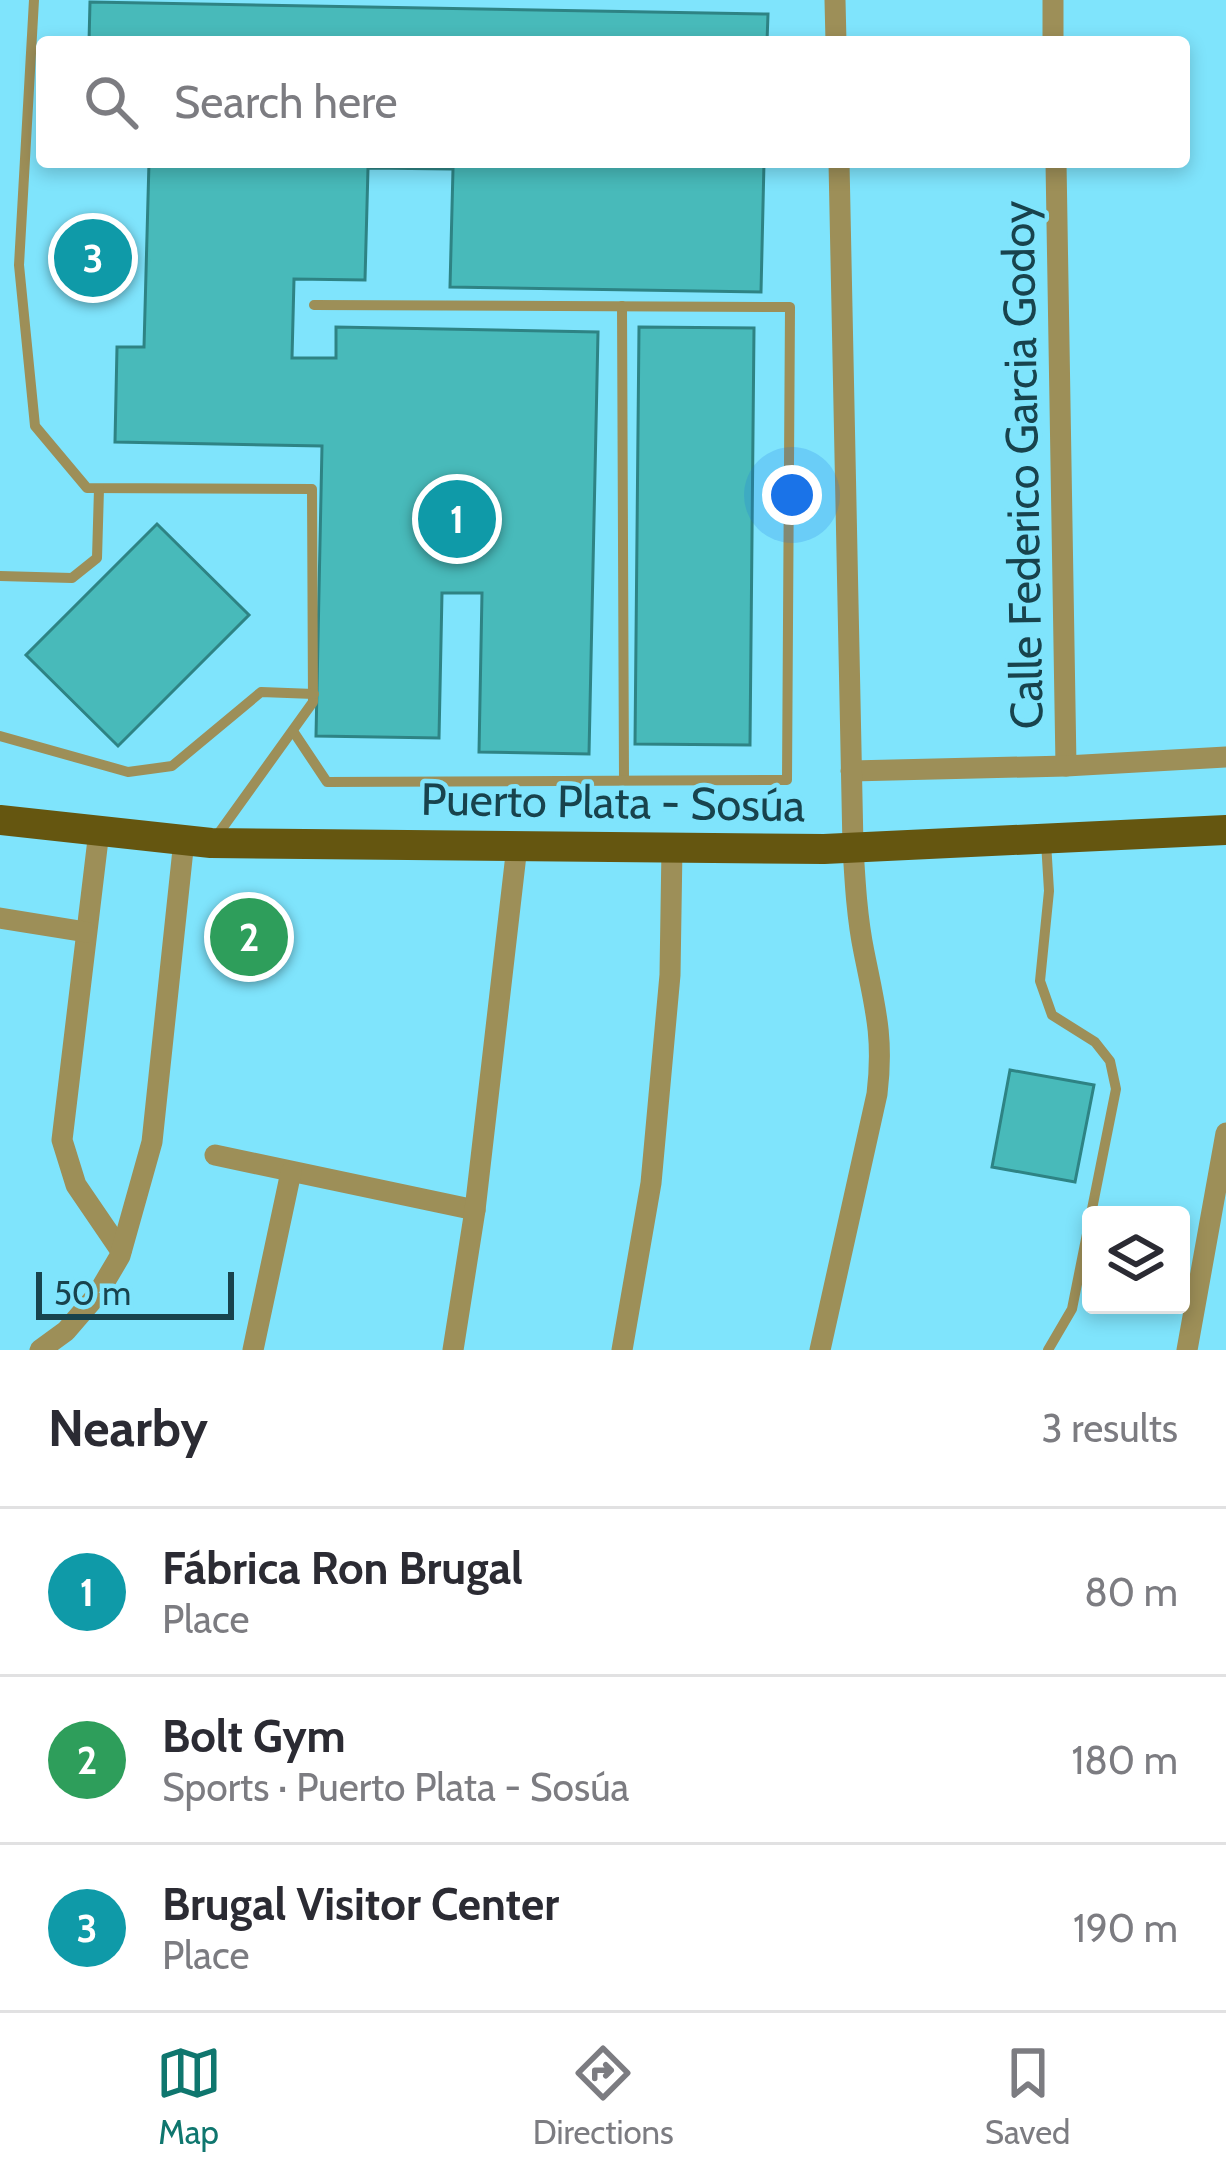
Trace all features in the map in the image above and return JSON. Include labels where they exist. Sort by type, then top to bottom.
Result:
[{"type":"main road","name":"Puerto Plata - Sosúa","points":[[0,820],[198,841],[517,846],[853,847],[1226,830]]},
{"type":"street","points":[[836,0],[836,36]]},
{"type":"street","points":[[1053,0],[1053,36]]},
{"type":"street","points":[[820,1350],[882,1054],[861,936],[853,847],[839,168]]},
{"type":"street","name":"Calle Federico Garcia Godoy","points":[[1055,168],[1066,766]]},
{"type":"street","points":[[851,771],[1226,757]]},
{"type":"street","points":[[99,831],[62,1140],[76,1185],[121,1251]]},
{"type":"street","points":[[40,1350],[66,1331],[97,1295],[121,1251],[152,1142],[198,841]]},
{"type":"street","points":[[453,1350],[475,1210],[517,846]]},
{"type":"street","points":[[622,1350],[651,1183],[670,975],[672,847]]},
{"type":"street","points":[[0,919],[86,932]]},
{"type":"street","points":[[1187,1350],[1226,1133]]},
{"type":"street","points":[[215,1155],[475,1210]]},
{"type":"street","points":[[253,1350],[291,1172]]},
{"type":"lane","points":[[34,0],[20,265],[35,426],[87,488],[312,489],[313,702],[198,841]]},
{"type":"lane","points":[[293,731],[327,782],[787,780],[790,307],[314,305]]},
{"type":"lane","points":[[622,306],[624,781]]},
{"type":"lane","points":[[0,576],[72,578],[97,558],[99,489]]},
{"type":"lane","points":[[0,736],[128,772],[172,766],[261,692],[314,694]]},
{"type":"lane","points":[[1046,839],[1049,891],[1040,981],[1052,1015],[1095,1042],[1110,1061],[1116,1088],[1072,1310],[1048,1350]]},
{"type":"building","points":[[90,2],[768,14],[767,36],[89,36]]},
{"type":"building","points":[[149,168],[368,168],[365,280],[294,279],[292,358],[336,358],[336,327],[598,332],[589,754],[479,752],[482,593],[442,593],[439,738],[316,736],[322,446],[115,442],[117,347],[144,347]]},
{"type":"building","points":[[368,168],[764,168],[761,292],[450,287],[453,169]]},
{"type":"building","points":[[67,230],[121,232],[119,285],[65,283]]},
{"type":"building","points":[[639,327],[754,328],[750,745],[635,744]]},
{"type":"building","points":[[157,524],[249,615],[118,746],[26,655]]},
{"type":"building","points":[[1010,1070],[1094,1085],[1075,1182],[992,1167]]},
{"type":"place","name":"Brugal Visitor Center","points":[[93,258]]},
{"type":"place","name":"Fábrica Ron Brugal","points":[[457,519]]},
{"type":"place","name":"Bolt Gym","points":[[249,937]]}]
